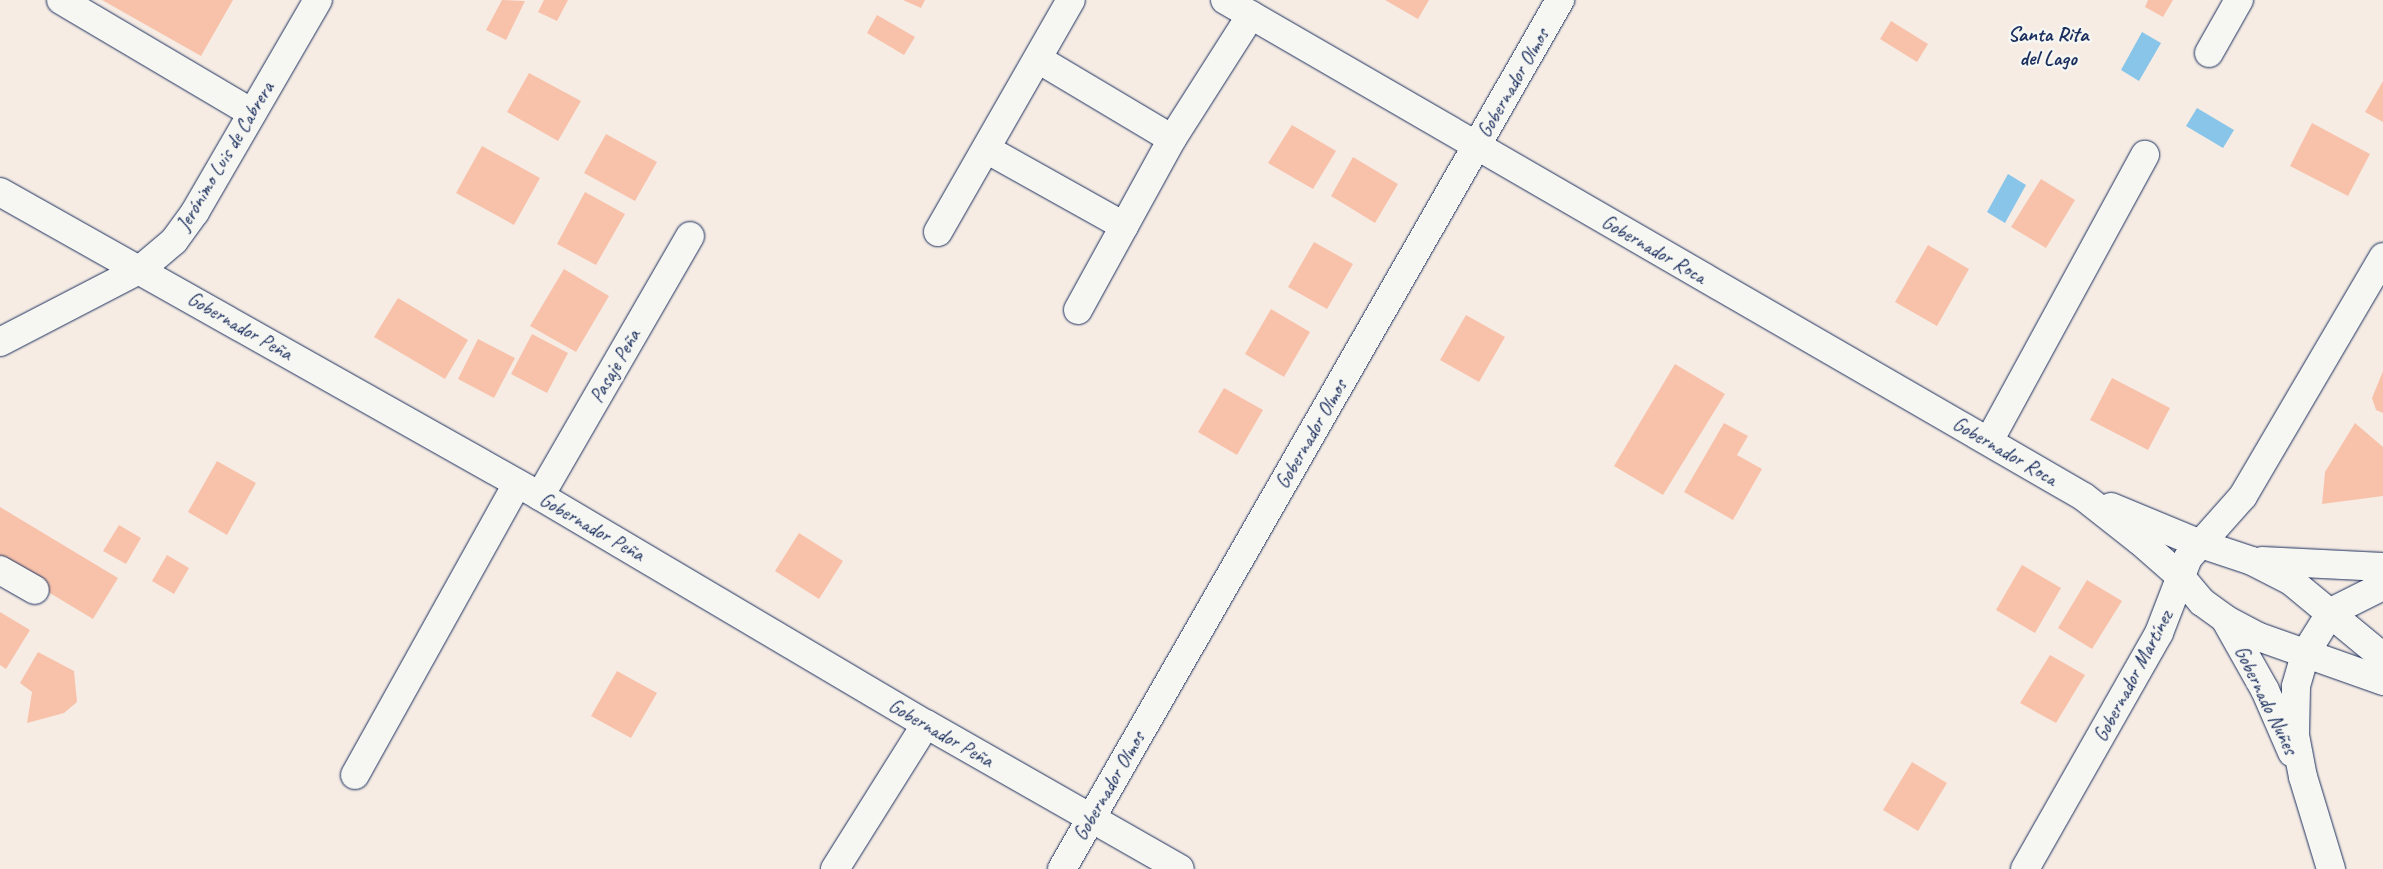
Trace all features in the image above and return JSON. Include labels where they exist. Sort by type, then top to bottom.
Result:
[{"type":"street","points":[[62,0],[252,113]]},
{"type":"street","name":"Jerónimo Luis de Cabrera","points":[[0,342],[141,269],[174,241],[195,212],[318,0]]},
{"type":"street","points":[[938,232],[988,150],[1071,0]]},
{"type":"street","name":"Gobernador Roca","points":[[1225,0],[1476,148],[2084,497],[2198,543],[2252,561],[2291,581],[2331,612],[2383,657]]},
{"type":"street","name":"Gobernador Olmos","points":[[1062,869],[1560,0]]},
{"type":"street","points":[[2209,53],[2239,0]]},
{"type":"street","points":[[1078,310],[1172,139],[1251,15]]},
{"type":"street","points":[[1038,60],[1172,139]]},
{"type":"street","points":[[988,150],[1124,226]]},
{"type":"street","points":[[1989,441],[2145,155]]},
{"type":"street","name":"Gobernador Peña","points":[[0,192],[141,269],[528,490],[926,724],[1180,869]]},
{"type":"street","name":"Pasaje Peña","points":[[355,775],[528,490],[690,236]]},
{"type":"street","name":"Gobernador Martínez","points":[[2026,869],[2159,633],[2180,576],[2198,543],[2243,496],[2383,256]]},
{"type":"street","name":"Gobernador Roca","points":[[2084,497],[2180,576],[2202,602],[2226,619],[2259,637],[2383,681]]},
{"type":"street","points":[[2252,561],[2383,567]]},
{"type":"street","points":[[0,570],[35,590]]},
{"type":"street","points":[[2331,869],[2305,783],[2295,735],[2296,686],[2305,654],[2331,612],[2383,586]]},
{"type":"street","name":"Gobernado Nuñes","points":[[2226,619],[2265,690],[2305,783]]},
{"type":"street","points":[[835,869],[926,724]]},
{"type":"water","points":[[2142,32],[2161,43],[2139,81],[2121,70]]},
{"type":"water","points":[[2197,108],[2234,130],[2223,148],[2186,126]]},
{"type":"water","points":[[2008,174],[2026,185],[2005,223],[1987,212]]},
{"type":"building","points":[[102,0],[233,0],[201,56]]},
{"type":"building","points":[[502,0],[525,1],[506,40],[486,30]]},
{"type":"building","points":[[544,0],[568,0],[557,21],[538,12]]},
{"type":"building","points":[[903,0],[925,0],[921,8]]},
{"type":"building","points":[[1385,0],[1429,0],[1418,19]]},
{"type":"building","points":[[2148,0],[2173,0],[2163,17],[2145,7]]},
{"type":"building","points":[[877,15],[915,37],[904,55],[867,33]]},
{"type":"building","points":[[1891,21],[1928,44],[1917,62],[1880,39]]},
{"type":"building","points":[[529,73],[581,101],[558,141],[507,112]]},
{"type":"building","points":[[2383,81],[2383,122],[2365,112]]},
{"type":"building","points":[[2312,123],[2370,154],[2348,196],[2290,166]]},
{"type":"building","points":[[1292,125],[1336,151],[1313,189],[1268,163]]},
{"type":"building","points":[[606,134],[657,162],[635,201],[584,173]]},
{"type":"building","points":[[482,146],[540,178],[514,225],[456,193]]},
{"type":"building","points":[[1353,157],[1398,184],[1375,223],[1331,196]]},
{"type":"building","points":[[2041,179],[2075,200],[2046,248],[2011,227]]},
{"type":"building","points":[[585,192],[625,214],[596,265],[557,244]]},
{"type":"building","points":[[1314,242],[1353,264],[1327,309],[1288,287]]},
{"type":"building","points":[[1928,245],[1969,269],[1937,326],[1895,302]]},
{"type":"building","points":[[564,269],[609,296],[576,352],[530,326]]},
{"type":"building","points":[[398,298],[468,340],[445,379],[374,337]]},
{"type":"building","points":[[1271,309],[1310,332],[1284,377],[1245,354]]},
{"type":"building","points":[[1466,315],[1505,337],[1479,382],[1440,360]]},
{"type":"building","points":[[532,334],[568,353],[547,393],[511,374]]},
{"type":"building","points":[[478,339],[515,358],[494,398],[458,379]]},
{"type":"building","points":[[1675,364],[1725,394],[1663,495],[1614,466]]},
{"type":"building","points":[[2383,371],[2383,413],[2376,410],[2372,398]]},
{"type":"building","points":[[2112,378],[2170,408],[2148,450],[2090,420]]},
{"type":"building","points":[[1224,388],[1263,410],[1237,455],[1198,432]]},
{"type":"building","points":[[1724,423],[1748,436],[1737,455],[1762,469],[1733,520],[1684,492]]},
{"type":"building","points":[[2355,423],[2383,447],[2383,496],[2322,504],[2325,472]]},
{"type":"building","points":[[217,461],[256,483],[227,535],[188,512]]},
{"type":"building","points":[[0,507],[118,578],[93,619],[0,563]]},
{"type":"building","points":[[119,525],[141,538],[126,564],[103,551]]},
{"type":"building","points":[[799,533],[843,561],[819,599],[775,571]]},
{"type":"building","points":[[167,555],[189,568],[174,594],[152,581]]},
{"type":"building","points":[[2022,565],[2061,588],[2035,633],[1996,610]]},
{"type":"building","points":[[2087,580],[2122,601],[2092,649],[2058,628]]},
{"type":"building","points":[[0,612],[30,630],[6,669],[0,665]]},
{"type":"building","points":[[38,652],[74,671],[77,702],[64,713],[27,723],[32,692],[20,683]]},
{"type":"building","points":[[2050,655],[2085,675],[2056,723],[2020,703]]},
{"type":"building","points":[[617,671],[657,693],[631,738],[591,716]]},
{"type":"building","points":[[1912,762],[1947,783],[1918,831],[1883,810]]},
{"type":"district","name":"Santa Rita del Lago","points":[[2048,46]]}]
